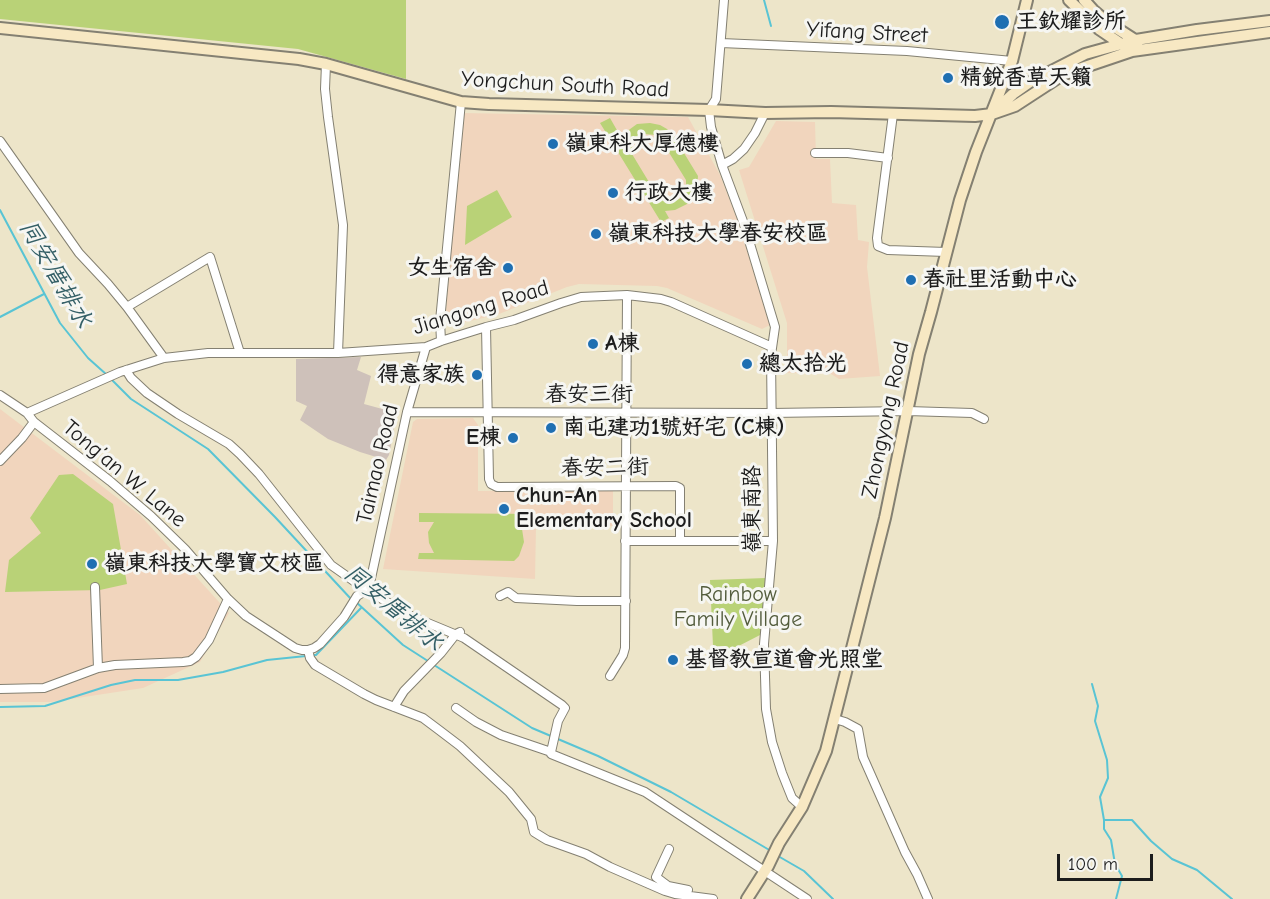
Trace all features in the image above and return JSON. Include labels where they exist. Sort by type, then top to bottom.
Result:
[{"type":"street","points":[[709,110],[716,99],[724,0]]},
{"type":"street","name":"Zhongyong Road","points":[[767,868],[802,807],[821,765],[835,719],[885,518],[919,354],[946,252],[976,152],[1012,61],[1027,0]]},
{"type":"street","points":[[1069,0],[1099,29],[1121,44]]},
{"type":"street","points":[[1084,0],[1134,46]]},
{"type":"street","points":[[1134,46],[1197,30],[1270,21]]},
{"type":"street","name":"Yongchun South Road","points":[[0,28],[326,63],[461,102],[765,113],[831,112],[975,117],[1015,106],[1064,74],[1134,46]]},
{"type":"street","points":[[992,114],[1013,94],[1048,72],[1086,54],[1121,44],[1148,48],[1270,32]]},
{"type":"street","name":"Yifang Street","points":[[721,43],[907,51],[1012,61]]},
{"type":"street","points":[[326,63],[325,89],[343,225],[338,353]]},
{"type":"street","points":[[441,341],[461,102]]},
{"type":"street","name":"嶺東南路","points":[[709,110],[711,127],[722,165],[744,224],[775,327],[770,381],[773,541],[764,644],[766,709],[772,742],[782,773],[792,798],[802,807]]},
{"type":"street","points":[[722,165],[744,149],[765,113]]},
{"type":"street","points":[[893,114],[877,238],[878,246],[888,250],[946,252]]},
{"type":"street","points":[[0,141],[79,253],[127,307],[164,358]]},
{"type":"street","points":[[815,153],[848,153],[888,158]]},
{"type":"street","points":[[127,307],[210,256],[240,353]]},
{"type":"street","points":[[610,676],[625,648],[627,296]]},
{"type":"street","name":"Jiangong Road","points":[[27,413],[123,371],[164,358],[208,353],[338,353],[426,347],[581,297],[652,297],[671,302],[772,347]]},
{"type":"street","name":"春安二街","points":[[486,327],[489,478],[491,484],[497,487],[676,486],[680,488],[680,541]]},
{"type":"street","name":"Taimao Road","points":[[365,589],[370,583],[407,412],[426,347]]},
{"type":"street","points":[[123,371],[147,393],[229,444],[240,454],[259,474],[331,565],[365,589],[411,616],[459,633],[562,705],[565,708],[558,721],[551,754],[645,792],[767,868],[807,899]]},
{"type":"street","points":[[0,395],[27,413]]},
{"type":"street","points":[[771,413],[908,411],[972,413],[984,419]]},
{"type":"street","name":"春安三街","points":[[407,412],[771,413]]},
{"type":"street","name":"Tong’an W. Lane","points":[[27,413],[34,423],[110,481],[151,516],[246,616],[295,648],[308,650]]},
{"type":"street","points":[[0,461],[34,423]]},
{"type":"street","points":[[625,542],[773,541]]},
{"type":"street","points":[[95,587],[98,668]]},
{"type":"street","points":[[365,589],[320,644],[308,650],[315,665],[364,694],[423,718],[460,746],[508,792],[531,819],[534,832],[547,840],[585,854],[665,891],[713,899]]},
{"type":"street","points":[[500,596],[508,592],[516,598],[626,601]]},
{"type":"street","points":[[0,689],[44,688],[98,668],[115,665],[190,661],[209,640],[228,599]]},
{"type":"street","points":[[394,707],[404,690],[459,633]]},
{"type":"street","points":[[456,708],[501,735],[551,750]]},
{"type":"street","points":[[835,719],[858,729],[863,757],[928,899]]},
{"type":"street","points":[[669,849],[656,877],[668,886],[692,891],[696,896]]},
{"type":"street","points":[[747,899],[767,868]]},
{"type":"shaded area","name":"嶺東科技大學春安校區","points":[[461,113],[688,117],[720,175],[737,219],[770,325],[762,329],[667,288],[579,284],[499,314],[462,323],[446,311]]},
{"type":"shaded area","points":[[776,121],[815,122],[816,159],[830,159],[832,203],[856,205],[858,240],[869,242],[867,267],[880,376],[839,379],[831,374],[787,373],[787,323],[739,170],[749,167]]},
{"type":"shaded area","points":[[361,357],[357,370],[371,376],[364,404],[397,413],[386,460],[328,439],[300,420],[307,406],[296,401],[296,359]]},
{"type":"shaded area","name":"嶺東科技大學寶文校區","points":[[0,409],[140,515],[229,613],[200,662],[143,688],[51,702],[0,702]]},
{"type":"shaded area","name":"Chun-An Elementary School","points":[[473,418],[478,425],[478,491],[613,490],[613,526],[536,527],[535,579],[383,569],[413,422],[417,419]]},
{"type":"green space","points":[[0,0],[406,0],[406,79],[298,49],[0,19]]},
{"type":"green space","points":[[610,118],[622,139],[626,132],[637,124],[650,123],[667,129],[698,176],[697,188],[687,204],[675,210],[665,211],[669,218],[661,222],[600,123]],"holes":[[[639,135],[656,135],[686,180],[684,196],[673,201],[658,197],[632,154],[631,149]]]},
{"type":"green space","points":[[497,190],[512,217],[465,245],[467,206]]},
{"type":"green space","points":[[73,474],[113,504],[127,584],[100,590],[5,592],[9,560],[41,533],[30,518],[59,475]]},
{"type":"green space","points":[[419,513],[534,514],[534,523],[518,523],[522,529],[524,542],[519,556],[514,561],[418,559],[419,553],[434,553],[429,543],[428,532],[434,522],[419,522]]},
{"type":"green space","name":"Rainbow Family Village","points":[[766,578],[762,634],[725,653],[713,646],[710,580]]},
{"type":"waterway","points":[[764,0],[771,26]]},
{"type":"waterway","name":"同安厝排水","points":[[0,210],[60,323],[88,358],[107,375]]},
{"type":"waterway","points":[[0,317],[44,294]]},
{"type":"waterway","name":"同安厝排水","points":[[111,379],[131,399],[208,449],[351,599]]},
{"type":"waterway","name":"同安厝排水","points":[[356,602],[403,645],[532,728],[598,756],[671,792],[771,851]]},
{"type":"waterway","points":[[311,655],[316,655],[361,608]]},
{"type":"waterway","points":[[0,707],[45,706],[111,685],[135,680],[178,680],[223,672],[267,660],[306,656]]},
{"type":"waterway","points":[[1092,684],[1098,706],[1095,721],[1107,760],[1108,778],[1100,797],[1104,820],[1132,820],[1172,859],[1197,870],[1232,899]]},
{"type":"waterway","points":[[1104,820],[1104,829],[1111,840],[1115,864],[1122,876],[1116,899]]},
{"type":"waterway","name":"同安厝排水","points":[[778,856],[804,871],[833,899]]},
{"type":"place","name":"王欽耀診所","points":[[1002,22]]},
{"type":"place","name":"精銳香草天籟","points":[[948,78]]},
{"type":"place","name":"嶺東科大厚德樓","points":[[553,144]]},
{"type":"place","name":"行政大樓","points":[[613,193]]},
{"type":"place","name":"嶺東科技大學春安校區","points":[[596,234]]},
{"type":"place","name":"女生宿舍","points":[[508,268]]},
{"type":"place","name":"春社里活動中心","points":[[911,280]]},
{"type":"place","name":"A棟","points":[[593,344]]},
{"type":"place","name":"總太拾光","points":[[747,364]]},
{"type":"place","name":"得意家族","points":[[477,375]]},
{"type":"place","name":"南屯建功1號好宅 (C棟)","points":[[551,428]]},
{"type":"place","name":"E棟","points":[[513,438]]},
{"type":"place","name":"Chun-An Elementary School","points":[[504,509]]},
{"type":"place","name":"嶺東科技大學寶文校區","points":[[92,564]]},
{"type":"place","name":"基督教宣道會光照堂","points":[[673,660]]}]
